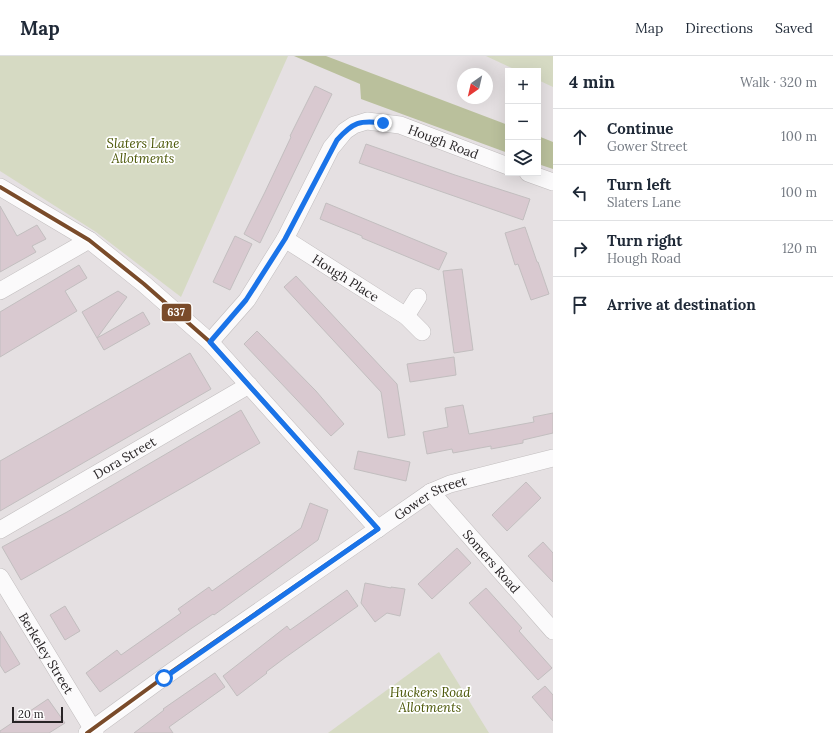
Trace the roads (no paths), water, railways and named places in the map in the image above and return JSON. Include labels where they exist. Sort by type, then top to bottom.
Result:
[{"type":"street","name":"Hough Road","points":[[210,342],[246,300],[285,239],[332,148],[345,131],[354,125],[367,121],[400,125],[505,165]]},
{"type":"street","points":[[536,176],[553,182]]},
{"type":"street","points":[[0,187],[89,240],[144,284],[210,342],[378,529]]},
{"type":"street","name":"Hough Place","points":[[285,239],[406,316],[422,332]]},
{"type":"street","points":[[0,292],[89,240]]},
{"type":"street","points":[[406,316],[418,297]]},
{"type":"street","name":"Dora Street","points":[[0,530],[249,385]]},
{"type":"street","name":"Gower Street","points":[[91,732],[164,678],[431,492],[450,484],[553,458]]},
{"type":"street","name":"Somers Road","points":[[431,492],[553,631]]},
{"type":"street","name":"Berkeley Street","points":[[0,577],[91,732]]},
{"type":"park label","name":"Slaters Lane Allotments","points":[[143,150]]},
{"type":"park label","name":"Huckers Road Allotments","points":[[430,700]]}]
